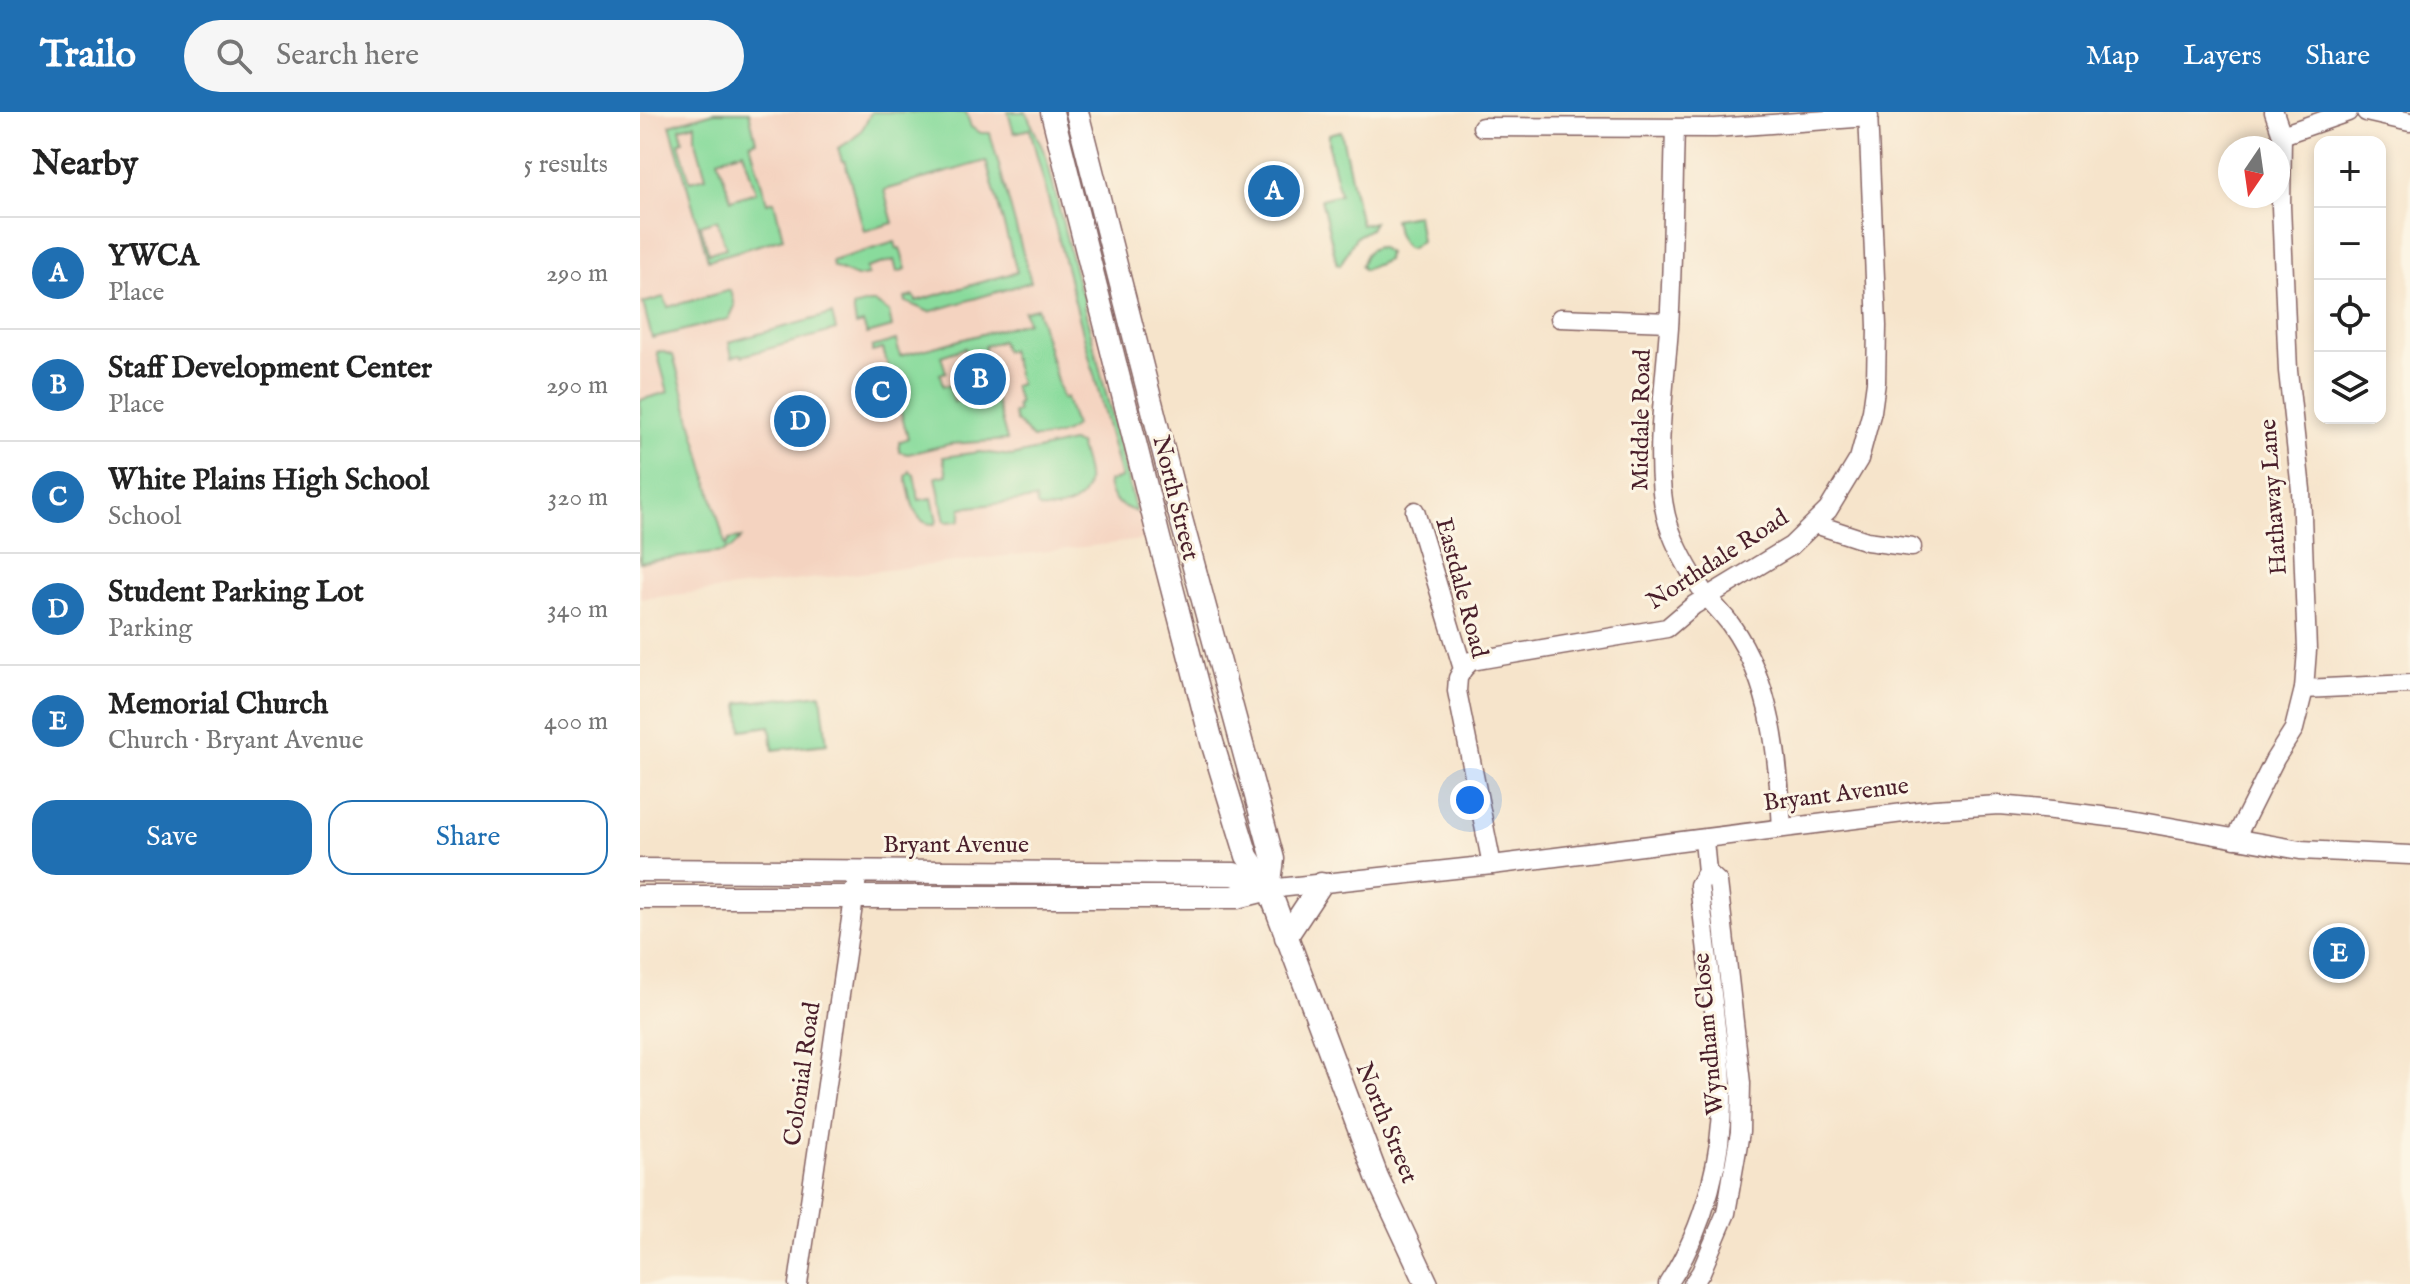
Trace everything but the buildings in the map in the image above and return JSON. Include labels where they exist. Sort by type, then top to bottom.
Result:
[{"type":"main road","name":"North Street","points":[[1052,112],[1156,529],[1212,742],[1247,856],[1269,889],[1377,1177],[1427,1284]]},
{"type":"main road","name":"North Street","points":[[1077,112],[1181,520],[1273,859],[1269,889]]},
{"type":"main road","name":"Bryant Avenue","points":[[640,870],[1234,874],[1269,889]]},
{"type":"main road","points":[[1286,937],[1321,884]]},
{"type":"main road","name":"Bryant Avenue","points":[[640,897],[1237,897],[1269,889]]},
{"type":"street","name":"Hathaway Lane","points":[[2235,839],[2275,759],[2294,729],[2304,689],[2307,650],[2301,490],[2287,356],[2281,206],[2282,135],[2274,112]]},
{"type":"street","points":[[2282,135],[2348,112]]},
{"type":"street","points":[[2366,112],[2410,122]]},
{"type":"street","points":[[1482,127],[1715,128],[1868,114]]},
{"type":"street","name":"Northdale Road","points":[[1463,669],[1471,661],[1667,628],[1694,605],[1791,546],[1828,510],[1859,459],[1876,382],[1877,326],[1868,114]]},
{"type":"street","name":"Middale Road","points":[[1675,128],[1661,461],[1664,504],[1674,539],[1701,588],[1731,625],[1755,668],[1765,695],[1778,770],[1782,828]]},
{"type":"street","points":[[1560,318],[1669,322]]},
{"type":"street","name":"Eastdale Road","points":[[1415,511],[1463,669],[1458,678],[1457,691],[1492,865]]},
{"type":"street","points":[[1815,524],[1867,541],[1912,547]]},
{"type":"street","points":[[2304,689],[2410,684]]},
{"type":"street","name":"Bryant Avenue","points":[[1269,889],[1704,840],[1935,809],[1999,805],[2125,819],[2300,850],[2410,855]]},
{"type":"street","name":"Wyndham Close","points":[[1697,1278],[1726,1213],[1740,1132],[1732,1084],[1718,882],[1707,872],[1704,840]]},
{"type":"street","name":"Colonial Road","points":[[798,1284],[858,871]]},
{"type":"street","name":"Wyndham Close","points":[[1668,1284],[1696,1232],[1713,1176],[1721,1124],[1732,1084]]},
{"type":"street","points":[[1682,1262],[1697,1278]]},
{"type":"shaded area","points":[[640,112],[1052,112],[1159,538],[640,599]]},
{"type":"green space","points":[[714,112],[749,112],[756,141],[750,143],[767,203],[774,201],[783,238],[708,260],[670,125]],"holes":[[[695,124],[695,138],[706,177],[690,181],[679,143],[683,141],[680,128]],[[743,151],[756,192],[731,200],[718,159]],[[717,220],[726,248],[709,253],[700,225]]]},
{"type":"green space","points":[[871,112],[966,112],[971,127],[981,133],[990,133],[1031,282],[929,312],[906,302],[905,298],[914,296],[916,301],[1017,272],[986,161],[884,190],[893,223],[864,231],[845,161],[842,161],[838,148],[859,133]]},
{"type":"green space","points":[[1008,112],[1026,112],[1046,156],[1136,512],[1117,502],[1109,489],[1108,482],[1121,478],[1030,129],[1014,133]]},
{"type":"green space","points":[[1341,131],[1361,225],[1374,222],[1370,229],[1356,237],[1340,265],[1337,264],[1321,199],[1340,194],[1329,150],[1329,134]]},
{"type":"green space","points":[[1417,215],[1421,241],[1410,249],[1406,248],[1397,234],[1394,219]]},
{"type":"green space","points":[[895,242],[906,269],[897,272],[894,260],[866,268],[868,275],[856,277],[833,267],[832,261]]},
{"type":"green space","points":[[1379,247],[1388,253],[1387,260],[1364,270],[1361,266],[1367,253]]},
{"type":"green space","points":[[731,290],[735,306],[729,319],[652,338],[643,303],[664,297],[668,307]]},
{"type":"green space","points":[[876,303],[889,312],[892,327],[867,334],[863,323],[856,325],[853,307]]},
{"type":"green space","points":[[1037,308],[1062,399],[1066,398],[1075,426],[1065,433],[1032,438],[1016,421],[1013,413],[1018,412],[1016,405],[1019,403],[1014,386],[1020,384],[1010,350],[1005,351],[1001,341],[984,346],[990,368],[973,373],[965,348],[941,356],[946,372],[940,374],[943,386],[949,385],[954,402],[979,394],[977,387],[986,385],[988,394],[994,393],[1007,440],[950,444],[908,454],[899,452],[899,442],[908,438],[883,349],[872,352],[872,347],[896,340],[900,356],[1027,322],[1024,311]]},
{"type":"green space","points":[[832,314],[836,330],[732,357],[729,342]]},
{"type":"green space","points":[[657,352],[673,355],[726,547],[729,540],[741,538],[723,552],[640,562],[640,400],[668,392]]},
{"type":"green space","points":[[1071,442],[1079,444],[1087,476],[1084,493],[1073,503],[1065,507],[1041,509],[1036,499],[961,508],[959,521],[945,522],[936,477],[947,475],[943,457],[979,452],[1012,456]]},
{"type":"green space","points":[[910,471],[914,475],[919,500],[932,498],[935,524],[921,520],[917,515],[906,477]]},
{"type":"green space","points":[[821,694],[827,744],[773,750],[770,726],[742,730],[739,703]]},
{"type":"place","name":"YWCA","points":[[1274,191]]},
{"type":"place","name":"Staff Development Center","points":[[980,379]]},
{"type":"place","name":"White Plains High School","points":[[881,392]]},
{"type":"place","name":"Student Parking Lot","points":[[800,421]]},
{"type":"place","name":"Memorial Church","points":[[2339,953]]}]
